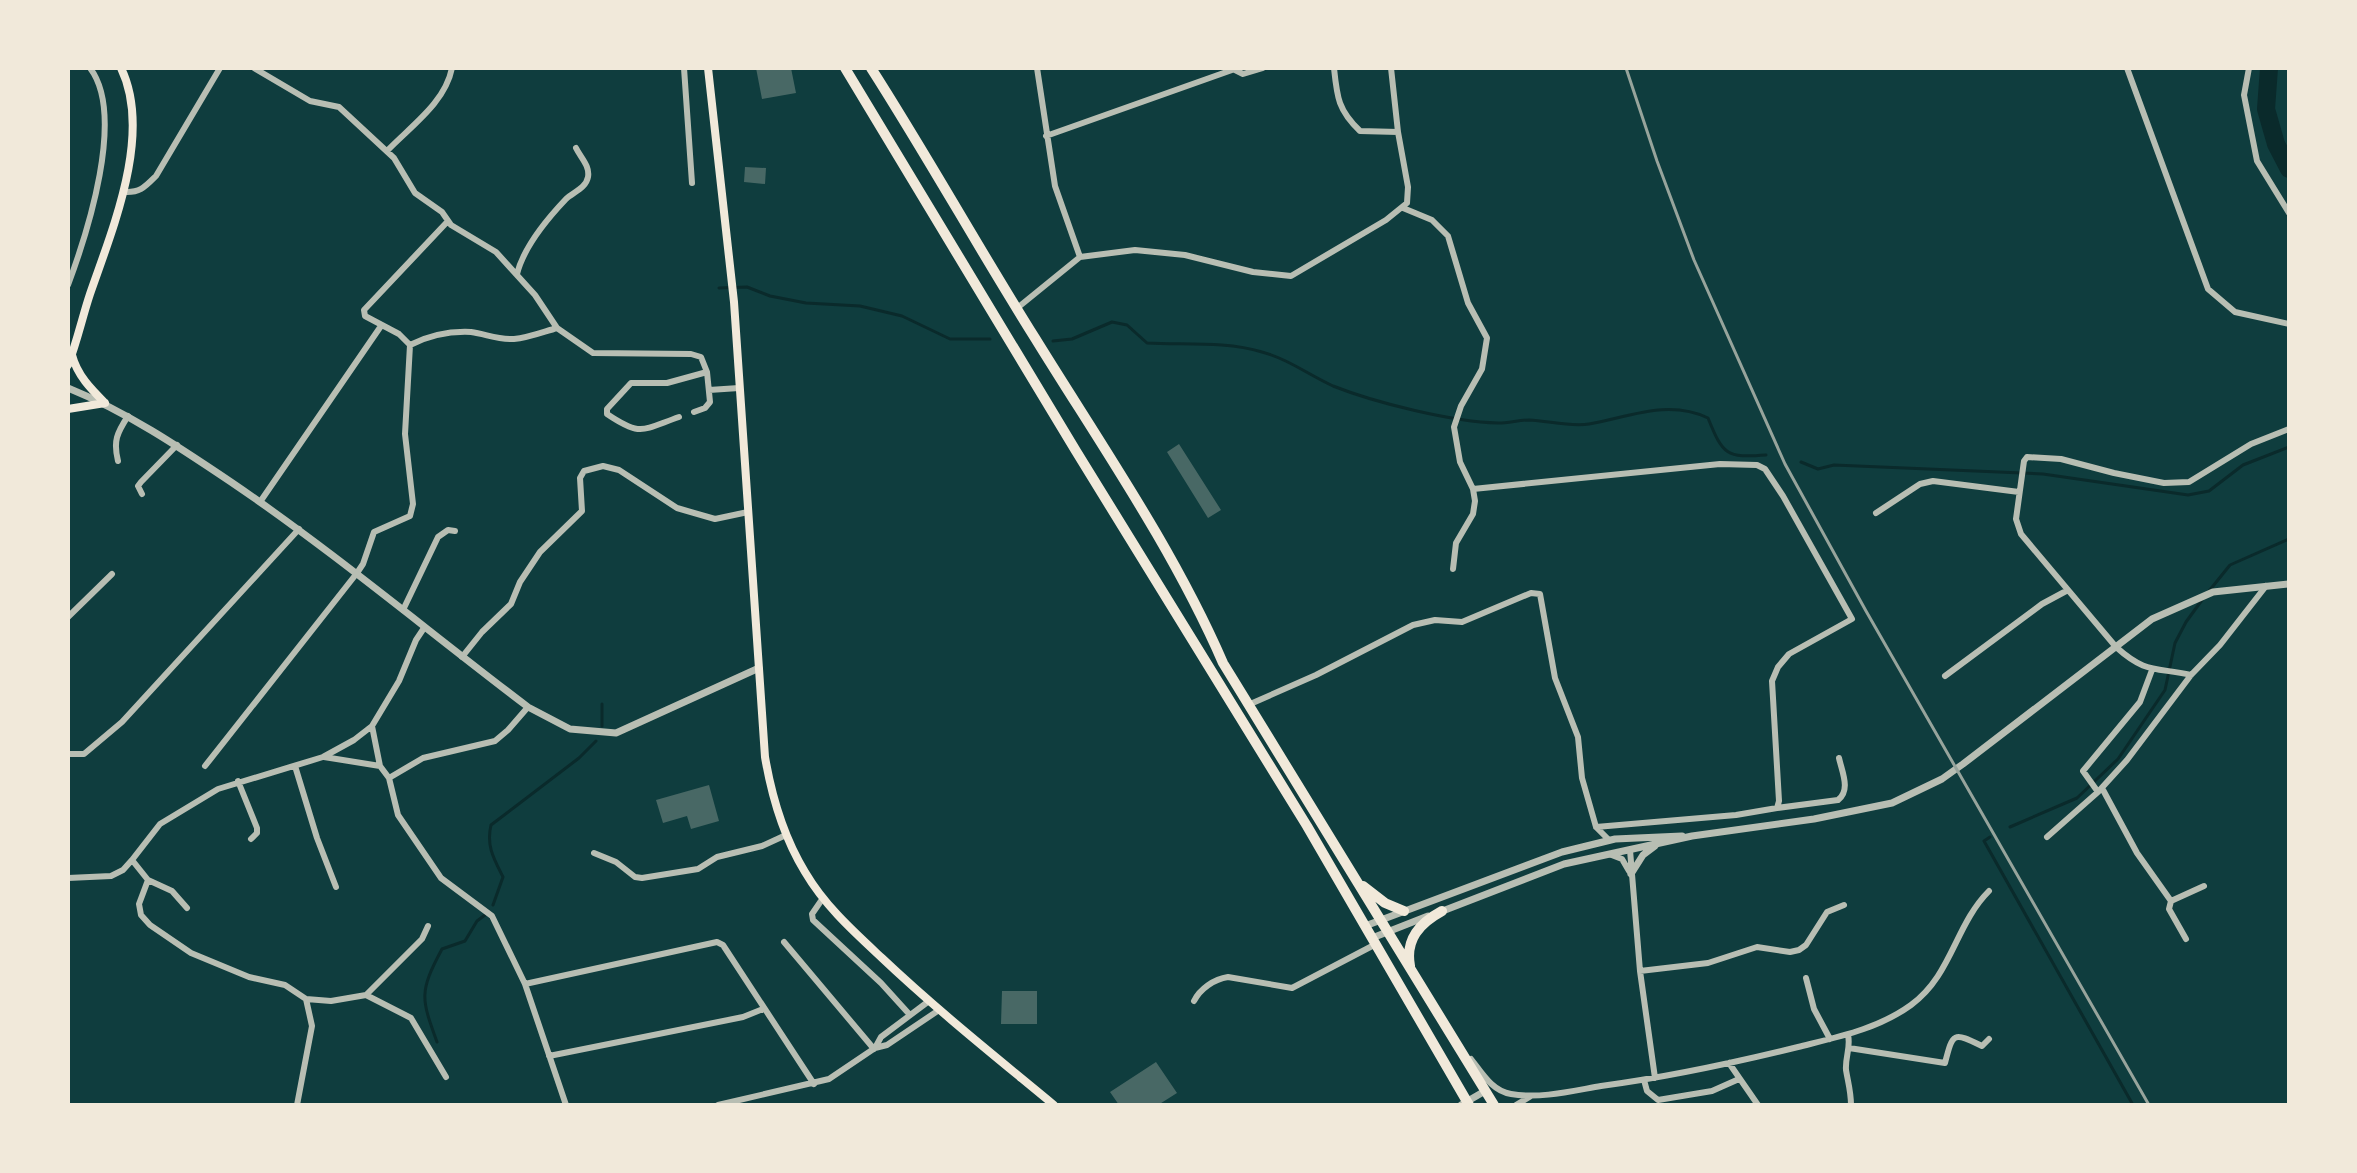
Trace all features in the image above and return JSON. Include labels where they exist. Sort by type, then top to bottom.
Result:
[{"type":"highway","points":[[845,68],[1374,941],[1466,1104]]},
{"type":"highway","points":[[871,68],[1016,309],[1168,552],[1199,609],[1223,663],[1494,1105]]},
{"type":"highway","points":[[1353,876],[1385,903],[1404,911]]},
{"type":"highway","points":[[1412,972],[1410,946],[1414,934],[1421,925],[1442,911]]},
{"type":"main road","points":[[68,365],[124,192],[133,125],[128,84],[121,68]]},
{"type":"main road","points":[[708,68],[734,302],[765,757],[771,791],[786,835],[806,873],[841,920],[939,1010],[1054,1105]]},
{"type":"main road","points":[[72,354],[84,380],[105,403]]},
{"type":"main road","points":[[68,409],[105,403]]},
{"type":"street","points":[[68,285],[89,222],[104,153],[102,91],[98,78],[90,68]]},
{"type":"street","points":[[124,192],[136,193],[156,176],[185,122],[220,68]]},
{"type":"street","points":[[254,68],[310,101],[339,107],[394,158],[415,193],[433,205],[455,228],[496,252],[517,274],[557,328],[593,353],[691,354],[701,357],[707,372],[710,402],[705,408],[694,412]]},
{"type":"street","points":[[387,151],[439,98],[450,80],[452,68]]},
{"type":"street","points":[[684,68],[692,183]]},
{"type":"street","points":[[1037,68],[1055,186],[1080,257]]},
{"type":"street","points":[[1046,136],[1232,69],[1243,74],[1263,68]]},
{"type":"street","points":[[1334,68],[1339,102],[1348,120],[1360,131],[1398,132]]},
{"type":"street","points":[[1016,309],[1080,257],[1135,250],[1185,255],[1253,272],[1291,276],[1403,208],[1407,203],[1408,187],[1391,68]]},
{"type":"street","points":[[2127,68],[2208,289],[2235,312],[2289,324]]},
{"type":"street","points":[[2249,68],[2244,95],[2257,161],[2289,213]]},
{"type":"street","points":[[517,274],[521,259],[532,242],[568,198],[584,186],[589,175],[587,165],[576,148]]},
{"type":"street","points":[[1403,208],[1432,220],[1448,236],[1468,303],[1485,329],[1487,344],[1482,369],[1461,406],[1454,427],[1460,462],[1473,489],[1475,501],[1473,514],[1456,543],[1453,569]]},
{"type":"street","points":[[205,766],[357,573],[374,532],[410,516],[413,504],[405,434],[410,345],[399,334],[365,316],[364,310],[448,221]]},
{"type":"street","points":[[260,502],[381,326]]},
{"type":"street","points":[[410,345],[425,337],[448,334],[472,332],[493,338],[516,339],[557,328]]},
{"type":"street","points":[[679,417],[644,429],[628,428],[607,414],[607,409],[631,383],[667,383],[707,372]]},
{"type":"street","points":[[68,388],[105,403],[177,445],[299,529],[528,707],[570,729],[616,733],[759,668]]},
{"type":"street","points":[[709,390],[739,388]]},
{"type":"street","points":[[118,461],[115,436],[128,416]]},
{"type":"street","points":[[2191,675],[2155,671],[2131,661],[2068,590],[2017,526],[2023,466],[2027,457],[2061,459],[2152,480],[2189,482],[2251,444],[2289,429]]},
{"type":"street","points":[[142,494],[138,486],[177,445]]},
{"type":"street","points":[[1473,489],[1720,464],[1757,465],[1765,469],[1852,619],[1789,654],[1772,681],[1778,751],[1777,808]]},
{"type":"street","points":[[462,657],[511,604],[520,582],[540,552],[582,511],[580,478],[584,471],[603,466],[619,470],[670,504],[715,519],[748,512]]},
{"type":"street","points":[[1876,513],[1920,484],[1933,481],[2019,492]]},
{"type":"street","points":[[68,754],[84,754],[122,722],[299,529]]},
{"type":"street","points":[[403,610],[438,537],[448,530],[455,531]]},
{"type":"street","points":[[68,617],[112,574]]},
{"type":"street","points":[[1194,1001],[1199,991],[1228,977],[1292,988],[1386,932],[1564,864],[1692,836],[1870,809],[1915,793],[1963,764],[2152,619],[2213,592],[2289,584]]},
{"type":"street","points":[[2047,837],[2100,790],[2127,760],[2191,675],[2220,645],[2266,586]]},
{"type":"street","points":[[1945,676],[2042,604],[2068,590]]},
{"type":"street","points":[[1248,705],[1316,675],[1413,625],[1435,620],[1462,622],[1531,593],[1540,594],[1553,670],[1578,737],[1582,778],[1596,827],[1592,844]]},
{"type":"street","points":[[68,878],[111,876],[123,870],[160,824],[218,789],[323,757],[372,726],[399,681],[424,628]]},
{"type":"street","points":[[2155,671],[2140,702],[2083,771],[2100,790],[2137,853],[2171,901],[2169,909],[2186,939]]},
{"type":"street","points":[[389,778],[423,758],[495,741],[528,707]]},
{"type":"street","points":[[372,726],[380,766],[389,778],[398,815],[441,878],[492,916],[525,984],[566,1105]]},
{"type":"street","points":[[323,757],[380,766]]},
{"type":"street","points":[[1596,827],[1736,815],[1838,800],[1846,791],[1839,758]]},
{"type":"street","points":[[295,766],[336,887]]},
{"type":"street","points":[[238,781],[257,828],[251,839]]},
{"type":"street","points":[[1596,827],[1630,850]]},
{"type":"street","points":[[594,853],[642,878],[698,869],[717,857],[762,846],[786,835]]},
{"type":"street","points":[[1365,926],[1562,852],[1612,839],[1692,836]]},
{"type":"street","points":[[1631,874],[1643,855],[1657,845]]},
{"type":"street","points":[[1630,850],[1640,971],[1655,1078]]},
{"type":"street","points":[[1609,854],[1622,859],[1631,874]]},
{"type":"street","points":[[132,860],[148,880],[172,891],[187,908]]},
{"type":"street","points":[[148,880],[139,904],[141,915],[150,925],[191,953],[249,977],[285,985],[306,999],[331,1001],[366,995],[422,939],[428,926]]},
{"type":"street","points":[[2171,901],[2204,886]]},
{"type":"street","points":[[1452,1036],[1498,1091],[1531,1096],[1655,1078],[1848,1035],[1879,1024],[1911,1005],[1934,986],[1976,905],[1989,891]]},
{"type":"street","points":[[823,898],[812,914],[813,920],[881,983],[910,1015]]},
{"type":"street","points":[[1640,971],[1708,963],[1757,947],[1790,952],[1799,950],[1806,945],[1827,912],[1844,905]]},
{"type":"street","points":[[525,984],[717,942],[723,945],[814,1084]]},
{"type":"street","points":[[784,942],[875,1048]]},
{"type":"street","points":[[881,983],[895,971]]},
{"type":"street","points":[[1806,978],[1814,1009],[1830,1039]]},
{"type":"street","points":[[366,995],[411,1018],[446,1077]]},
{"type":"street","points":[[297,1105],[312,1026],[306,999]]},
{"type":"street","points":[[875,1048],[881,1037],[929,1001]]},
{"type":"street","points":[[549,1056],[743,1017],[763,1009]]},
{"type":"street","points":[[718,1105],[739,1103],[829,1079],[939,1010]]},
{"type":"street","points":[[1848,1035],[1846,1072],[1851,1088],[1851,1105]]},
{"type":"street","points":[[1849,1048],[1945,1063],[1955,1036],[1960,1035],[1982,1046],[1989,1039]]},
{"type":"street","points":[[1729,1063],[1758,1105]]},
{"type":"street","points":[[1644,1080],[1647,1091],[1659,1102],[1712,1091],[1739,1079]]},
{"type":"street","points":[[1466,1104],[1485,1091]]},
{"type":"street","points":[[1516,1105],[1531,1096]]},
{"type":"building","points":[[756,68],[791,68],[796,93],[762,99]]},
{"type":"building","points":[[745,167],[766,168],[765,184],[744,182]]},
{"type":"building","points":[[1179,444],[1221,510],[1208,518],[1167,452]]},
{"type":"building","points":[[709,785],[719,821],[691,829],[687,816],[663,823],[656,800]]},
{"type":"building","points":[[1002,991],[1037,991],[1037,1024],[1001,1024]]},
{"type":"building","points":[[1156,1062],[1177,1093],[1158,1105],[1119,1105],[1110,1092]]},
{"type":"waterway","points":[[2269,68],[2266,109],[2276,144],[2289,169]]},
{"type":"waterway","points":[[719,288],[747,287],[770,296],[806,303],[860,306],[902,316],[950,339],[990,339]]},
{"type":"waterway","points":[[1053,341],[1072,339],[1112,322],[1127,325],[1147,343],[1220,345],[1262,352],[1333,386],[1371,399],[1480,422],[1529,420],[1582,425],[1648,411],[1678,410],[1708,418],[1722,447],[1728,452],[1742,456],[1766,455]]},
{"type":"waterway","points":[[1801,462],[1818,469],[1834,465],[2043,474],[2188,495],[2209,491],[2243,465],[2289,447]]},
{"type":"waterway","points":[[2209,591],[2230,565],[2289,539]]},
{"type":"waterway","points":[[2010,827],[2077,798],[2118,759],[2165,690],[2175,643],[2202,600]]},
{"type":"waterway","points":[[602,704],[602,726]]},
{"type":"waterway","points":[[493,905],[503,877],[490,846],[491,825],[579,758],[596,741]]},
{"type":"waterway","points":[[1990,837],[1984,841],[2133,1105]]},
{"type":"waterway","points":[[437,1042],[425,1005],[429,975],[442,949],[465,941],[477,921],[485,915]]},
{"type":"railway","points":[[1626,68],[1694,260],[1785,464],[2149,1105]]}]
